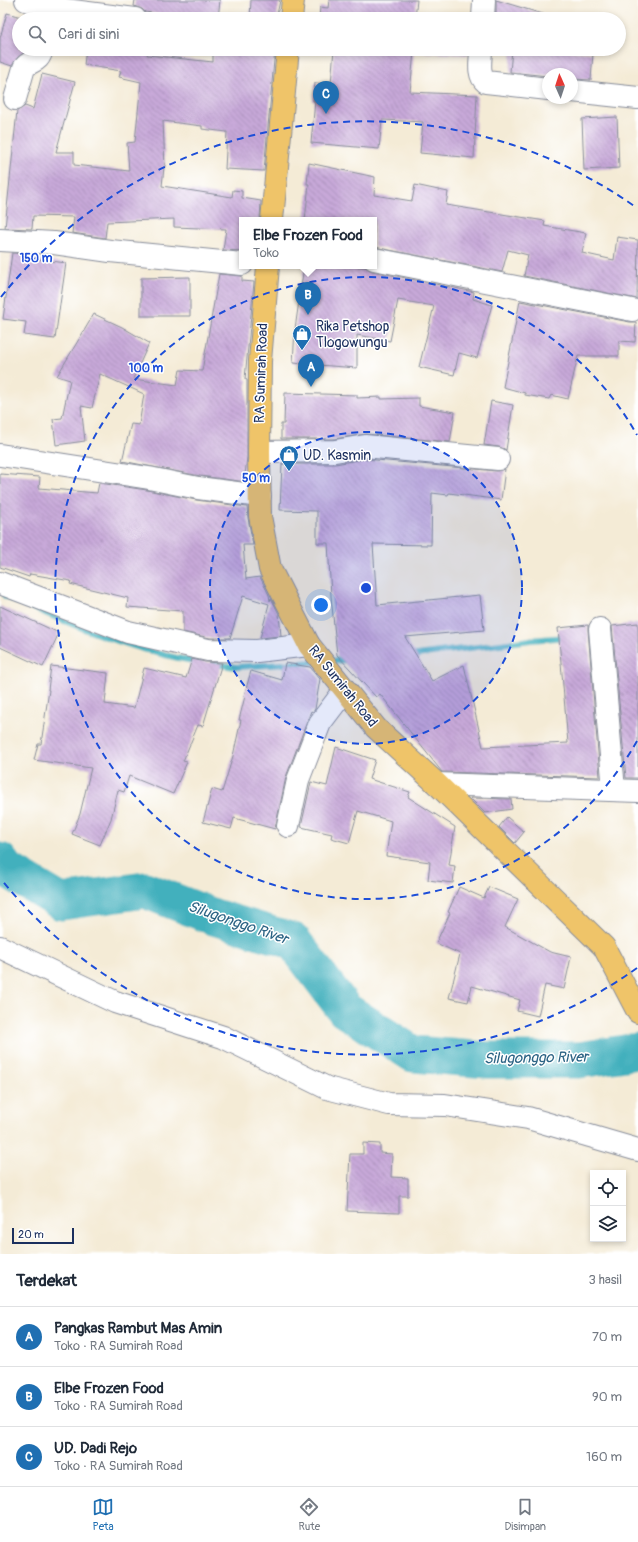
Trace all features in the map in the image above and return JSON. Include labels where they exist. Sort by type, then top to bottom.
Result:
[{"type":"main road","points":[[292,12],[293,0]]},
{"type":"main road","points":[[272,217],[287,56]]},
{"type":"main road","name":"RA Sumirah Road","points":[[268,269],[260,361],[259,452],[260,516],[270,569],[312,650],[376,728],[437,784],[604,947],[638,1012]]},
{"type":"street","points":[[26,0],[45,12]]},
{"type":"street","points":[[483,12],[484,0]]},
{"type":"street","points":[[15,99],[26,64],[35,62],[39,56]]},
{"type":"street","points":[[481,56],[480,70],[482,78],[486,82],[542,88]]},
{"type":"street","points":[[578,92],[638,98]]},
{"type":"street","points":[[0,240],[54,243],[110,251],[239,264]]},
{"type":"street","points":[[377,260],[632,310]]},
{"type":"street","points":[[259,452],[336,451],[364,446],[498,459]]},
{"type":"street","points":[[0,455],[150,478],[198,488],[260,496]]},
{"type":"street","points":[[0,583],[128,632],[208,650],[312,650]]},
{"type":"street","points":[[600,629],[614,790]]},
{"type":"street","points":[[288,826],[298,780],[320,723],[345,690]]},
{"type":"street","points":[[437,784],[638,791]]},
{"type":"street","points":[[0,947],[115,1002],[222,1037],[327,1088],[389,1104],[445,1105],[528,1118],[638,1150]]},
{"type":"building","points":[[135,0],[220,0],[219,12],[145,12],[134,6]]},
{"type":"building","points":[[251,0],[280,0],[278,12],[250,12]]},
{"type":"building","points":[[329,0],[417,0],[416,12],[320,12],[320,7],[328,8]]},
{"type":"building","points":[[496,0],[536,12],[496,12]]},
{"type":"building","points":[[7,13],[12,14],[12,56],[19,56],[12,66],[0,62],[0,38]]},
{"type":"building","points":[[85,56],[156,56],[213,62],[213,56],[274,56],[264,171],[225,169],[227,132],[202,129],[202,126],[163,121],[165,167],[162,186],[232,197],[233,190],[242,191],[242,198],[261,201],[260,217],[239,217],[239,251],[223,250],[226,229],[174,227],[174,219],[107,222],[105,238],[72,233],[74,217],[33,216],[32,229],[5,228],[17,111],[25,106],[33,109],[42,74],[75,82],[56,152],[74,152],[74,165],[129,171],[127,143],[135,142],[141,82],[119,77],[121,71],[84,65]]},
{"type":"building","points":[[333,56],[414,56],[410,92],[477,95],[474,158],[420,153],[423,122],[382,120],[379,149],[311,143],[315,83],[331,84]]},
{"type":"building","points":[[511,56],[593,56],[591,80],[578,79],[578,68],[542,68],[542,75],[510,72]]},
{"type":"building","points":[[617,117],[619,168],[584,170],[582,119]]},
{"type":"building","points":[[309,163],[375,177],[374,195],[412,201],[415,185],[448,192],[446,205],[545,221],[544,226],[586,233],[582,253],[614,260],[617,237],[638,240],[637,299],[524,276],[528,255],[508,250],[502,272],[377,248],[377,217],[305,217],[309,184],[307,184]]},
{"type":"building","points":[[12,253],[29,254],[29,258],[66,263],[55,339],[24,335],[26,322],[3,319]]},
{"type":"building","points":[[304,269],[368,269],[372,271],[474,292],[473,299],[492,305],[477,358],[459,353],[454,375],[419,367],[434,306],[398,300],[390,341],[357,335],[357,368],[293,363],[295,329]]},
{"type":"building","points":[[219,274],[242,276],[242,281],[254,282],[245,379],[247,380],[247,457],[245,475],[247,475],[247,482],[200,476],[122,461],[131,424],[139,425],[144,394],[100,374],[92,408],[81,406],[85,441],[56,445],[53,419],[62,418],[70,380],[57,376],[94,314],[122,327],[149,343],[133,379],[177,385],[180,370],[202,371]]},
{"type":"building","points":[[190,277],[190,316],[141,316],[141,278]]},
{"type":"building","points":[[520,301],[636,322],[635,342],[619,341],[619,356],[578,356],[568,399],[551,395],[549,399],[525,395],[525,393],[503,387]]},
{"type":"building","points":[[285,393],[357,395],[357,398],[381,397],[381,399],[419,398],[419,406],[455,412],[450,442],[366,434],[334,439],[281,439],[281,424],[284,424]]},
{"type":"building","points":[[491,401],[513,405],[506,450],[499,447],[484,445]]},
{"type":"building","points":[[365,459],[497,471],[505,469],[501,500],[449,493],[448,495],[432,493],[431,545],[373,544],[377,605],[480,595],[484,630],[405,637],[432,681],[464,665],[483,747],[568,743],[558,628],[588,625],[600,777],[442,772],[380,694],[376,697],[337,655],[331,596],[328,543],[317,543],[317,511],[280,510],[282,464],[335,464]]},
{"type":"building","points":[[0,474],[40,477],[39,488],[97,493],[99,483],[147,490],[196,500],[247,507],[253,545],[243,545],[246,579],[260,577],[269,595],[270,601],[271,598],[279,614],[281,636],[260,638],[269,604],[243,596],[230,638],[210,638],[183,632],[183,611],[127,607],[128,598],[70,584],[71,581],[30,574],[29,577],[0,567]]},
{"type":"building","points":[[0,606],[59,633],[43,667],[0,647]]},
{"type":"building","points":[[638,623],[638,778],[626,778],[612,626]]},
{"type":"building","points":[[192,659],[205,662],[222,663],[203,726],[198,725],[183,761],[187,762],[173,794],[129,776],[124,792],[118,790],[111,819],[100,845],[72,834],[80,814],[91,768],[34,760],[38,744],[41,744],[51,666],[108,673],[105,704],[134,708],[144,668],[186,678]]},
{"type":"building","points":[[285,663],[310,667],[320,679],[315,709],[313,712],[311,711],[286,777],[275,829],[234,818],[231,829],[203,822],[212,789],[222,792],[233,756],[241,720],[239,720],[244,696],[251,671],[282,680]]},
{"type":"building","points":[[336,747],[375,760],[369,779],[410,792],[408,797],[455,827],[449,865],[455,866],[453,883],[428,880],[430,862],[386,856],[391,821],[358,811],[349,843],[331,838],[332,834],[301,827],[311,782],[327,786]]},
{"type":"building","points":[[470,798],[511,799],[512,809],[485,813]]},
{"type":"building","points":[[507,817],[524,832],[515,843],[499,827]]},
{"type":"building","points":[[459,887],[484,898],[489,887],[518,899],[505,927],[550,952],[571,957],[564,989],[545,985],[538,1016],[517,1011],[520,1000],[472,986],[468,1002],[449,998],[460,954],[436,943],[450,913],[448,912]]},
{"type":"building","points":[[363,1143],[380,1144],[380,1153],[392,1154],[391,1177],[408,1178],[408,1196],[399,1196],[399,1213],[347,1211],[350,1154],[363,1154]]},
{"type":"waterway","points":[[5,596],[76,626],[125,644],[199,662]]},
{"type":"waterway","points":[[409,656],[530,640],[567,637]]},
{"type":"waterway","points":[[327,661],[348,660]]},
{"type":"waterway","points":[[214,664],[236,667],[316,662]]},
{"type":"waterway","name":"Silugonggo River","points":[[0,861],[6,869],[61,902],[145,890],[214,917],[293,941],[345,1010],[413,1054],[488,1060],[579,1060],[638,1051]]},
{"type":"place","name":"UD. Dadi Rejo","points":[[326,114]]},
{"type":"place","name":"Elbe Frozen Food","points":[[308,315]]},
{"type":"place","name":"Rika Petshop Tlogowungu","points":[[302,351]]},
{"type":"place","name":"Pangkas Rambut Mas Amin","points":[[311,387]]},
{"type":"place","name":"UD. Kasmin","points":[[289,472]]}]
